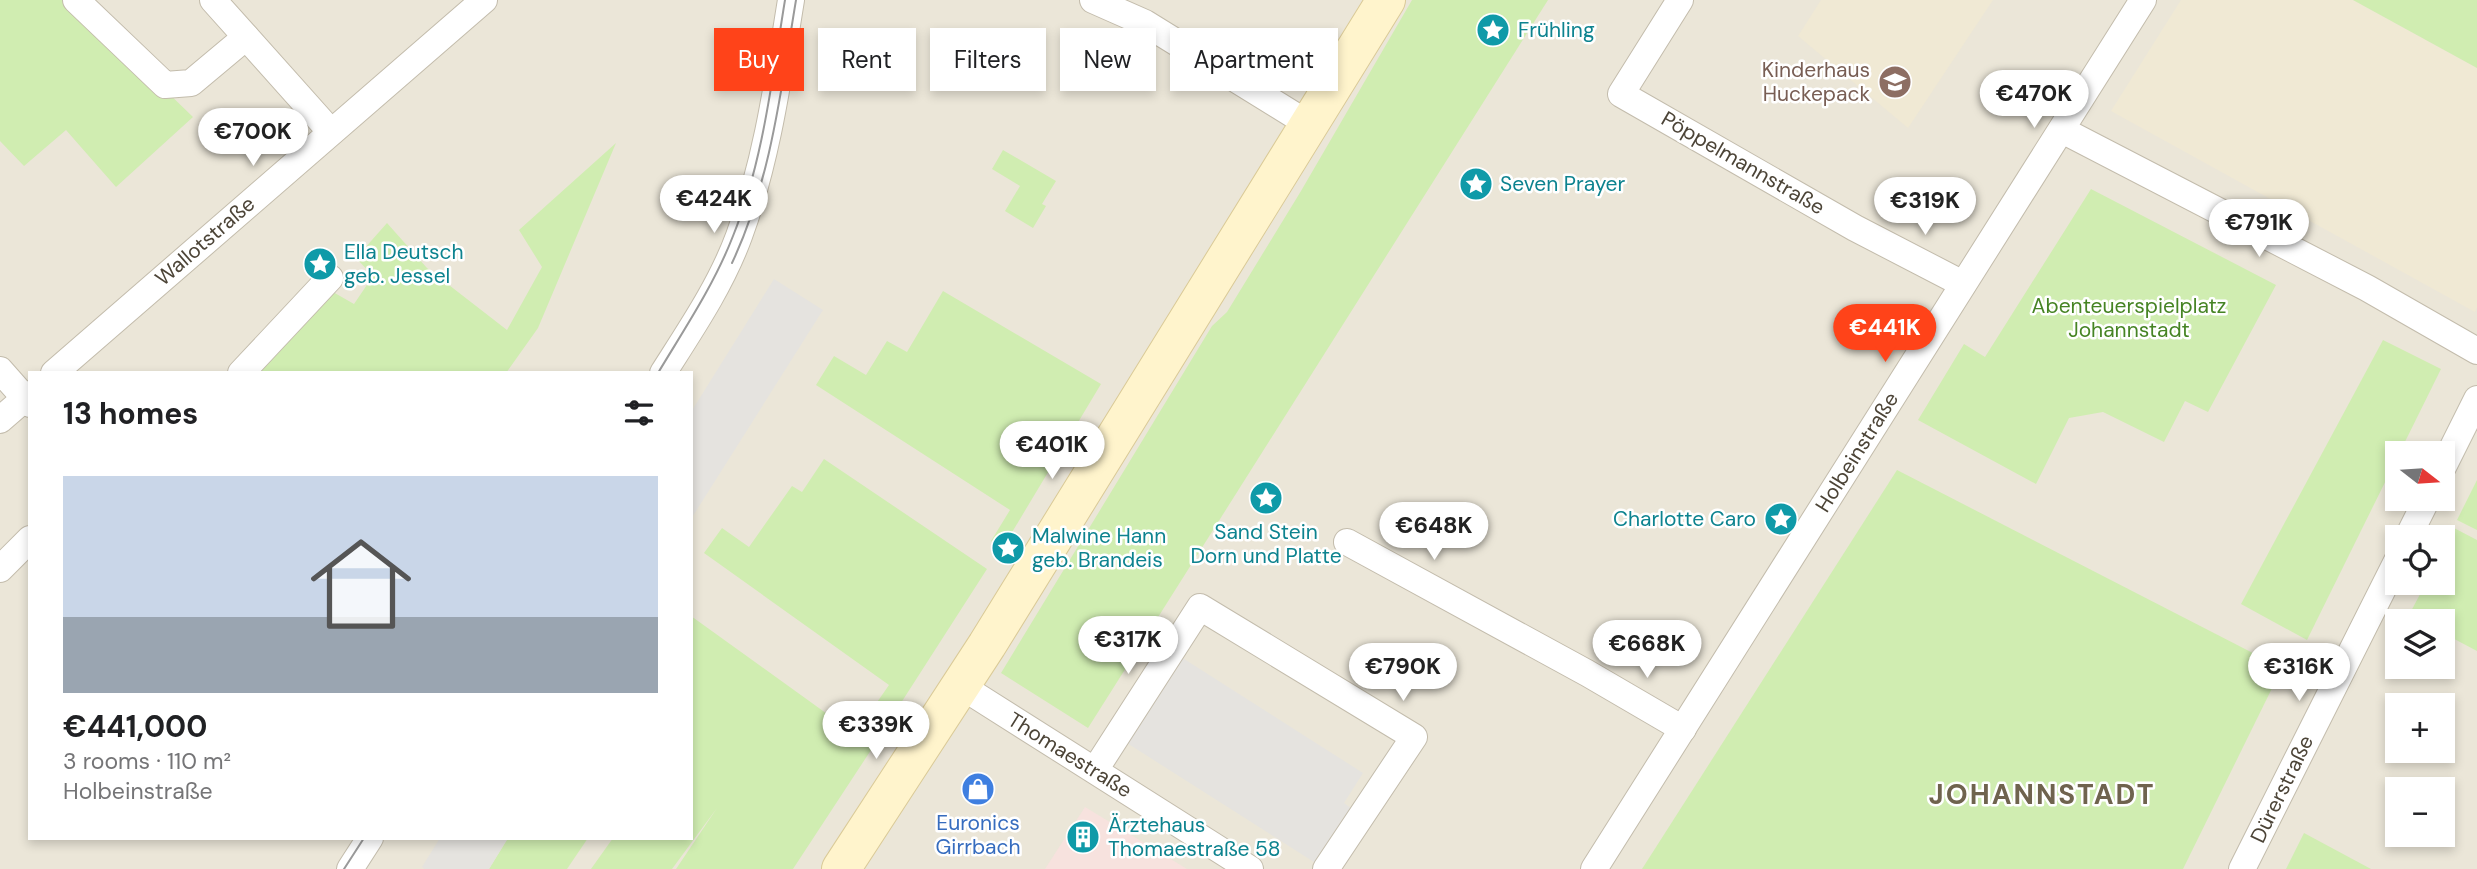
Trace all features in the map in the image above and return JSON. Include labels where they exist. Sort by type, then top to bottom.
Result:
[{"type":"main road","points":[[841,869],[961,686],[1386,0]]},
{"type":"street","points":[[76,0],[165,85],[191,83],[246,37]]},
{"type":"street","points":[[213,0],[331,132]]},
{"type":"street","name":"Wallotstraße","points":[[56,371],[484,0]]},
{"type":"street","points":[[664,371],[715,289],[738,238],[760,170],[791,0]]},
{"type":"street","points":[[1093,0],[1145,23],[1310,125]]},
{"type":"street","name":"Pöppelmannstraße","points":[[1680,0],[1621,94],[1855,228],[1963,284]]},
{"type":"street","name":"Holbeinstraße","points":[[1594,869],[2143,0]]},
{"type":"street","points":[[2062,131],[2367,288],[2477,351]]},
{"type":"street","points":[[244,371],[330,278]]},
{"type":"street","points":[[0,370],[28,398],[0,420]]},
{"type":"street","points":[[2455,443],[2477,399]]},
{"type":"street","points":[[0,569],[28,541]]},
{"type":"street","points":[[1347,542],[1587,673],[1683,729]]},
{"type":"street","name":"Dürerstraße","points":[[2242,869],[2385,585]]},
{"type":"street","points":[[1095,770],[1200,607],[1414,737],[1326,869]]},
{"type":"street","name":"Thomaestraße","points":[[961,686],[1250,869]]},
{"type":"street","points":[[350,869],[369,840]]},
{"type":"shaded area","points":[[0,0],[2477,0],[2477,869],[0,869]]},
{"type":"shaded area","name":"Kinderhaus Huckepack","points":[[1821,0],[1993,0],[1908,128],[1798,36]]},
{"type":"shaded area","points":[[2181,0],[2353,0],[2477,68],[2475,312],[2111,111]]},
{"type":"shaded area","points":[[774,279],[823,310],[693,516],[693,409]]},
{"type":"shaded area","points":[[1181,657],[1363,773],[1344,803],[1352,809],[1317,864],[1127,743]]},
{"type":"shaded area","points":[[1085,807],[1187,869],[1045,869]]},
{"type":"shaded area","points":[[439,840],[507,840],[489,869],[422,867]]},
{"type":"green space","points":[[0,0],[72,0],[193,117],[116,187],[66,130],[24,166],[0,141]]},
{"type":"green space","points":[[1412,0],[1548,0],[1088,728],[1001,673],[1212,326],[1227,312],[1301,191]]},
{"type":"green space","points":[[2353,0],[2477,0],[2477,68]]},
{"type":"green space","points":[[616,143],[538,328],[507,371],[257,371],[333,292],[354,304],[373,276],[356,258],[387,223],[427,268],[507,330],[542,267],[519,230]]},
{"type":"green space","points":[[1003,150],[1056,181],[1042,204],[1046,206],[1033,228],[1005,211],[1020,186],[992,169]]},
{"type":"green space","name":"Abenteuerspielplatz Johannstadt","points":[[2091,189],[2276,285],[2208,412],[2185,401],[2164,442],[2103,412],[2069,418],[2036,484],[1918,420],[1964,344],[1985,357]]},
{"type":"green space","points":[[943,291],[1101,384],[1002,549],[991,541],[1010,510],[816,385],[834,356],[866,375],[887,341],[907,352]]},
{"type":"green space","points":[[2383,340],[2441,369],[2405,441],[2385,441],[2385,482],[2307,640],[2241,604]]},
{"type":"green space","points":[[824,459],[987,569],[881,734],[864,721],[889,685],[704,553],[722,528],[749,547],[792,486],[802,492]]},
{"type":"green space","points":[[1897,470],[2282,668],[2183,869],[1642,869]]},
{"type":"green space","points":[[2477,480],[2477,530],[2457,520]]},
{"type":"green space","points":[[2455,529],[2477,540],[2477,651],[2455,639],[2455,609],[2412,609],[2420,595],[2455,595]]},
{"type":"green space","points":[[693,617],[873,747],[793,869],[676,869],[717,808],[672,869],[591,869],[612,840],[693,840]]},
{"type":"green space","points":[[2304,833],[2371,869],[2286,869]]},
{"type":"green space","points":[[507,840],[587,840],[567,869],[489,869]]},
{"type":"tram line","points":[[659,371],[717,272],[743,208],[759,150],[785,0]]},
{"type":"tram line","points":[[732,263],[745,232],[765,167],[796,0]]},
{"type":"tram line","points":[[344,869],[363,840]]},
{"type":"place","name":"Frühling","points":[[1493,30]]},
{"type":"place","name":"Kinderhaus Huckepack","points":[[1895,82]]},
{"type":"place","name":"Seven Prayer","points":[[1476,184]]},
{"type":"place","name":"Ella Deutsch geb. Jessel","points":[[320,264]]},
{"type":"place","name":"Sand Stein Dorn und Platte","points":[[1266,498]]},
{"type":"place","name":"Charlotte Caro","points":[[1781,519]]},
{"type":"place","name":"Malwine Hann geb. Brandeis","points":[[1008,548]]},
{"type":"place","name":"Euronics Girrbach","points":[[978,789]]},
{"type":"place","name":"Ärztehaus Thomaestraße 58","points":[[1083,837]]},
{"type":"district","name":"JOHANNSTADT","points":[[2042,794]]}]
